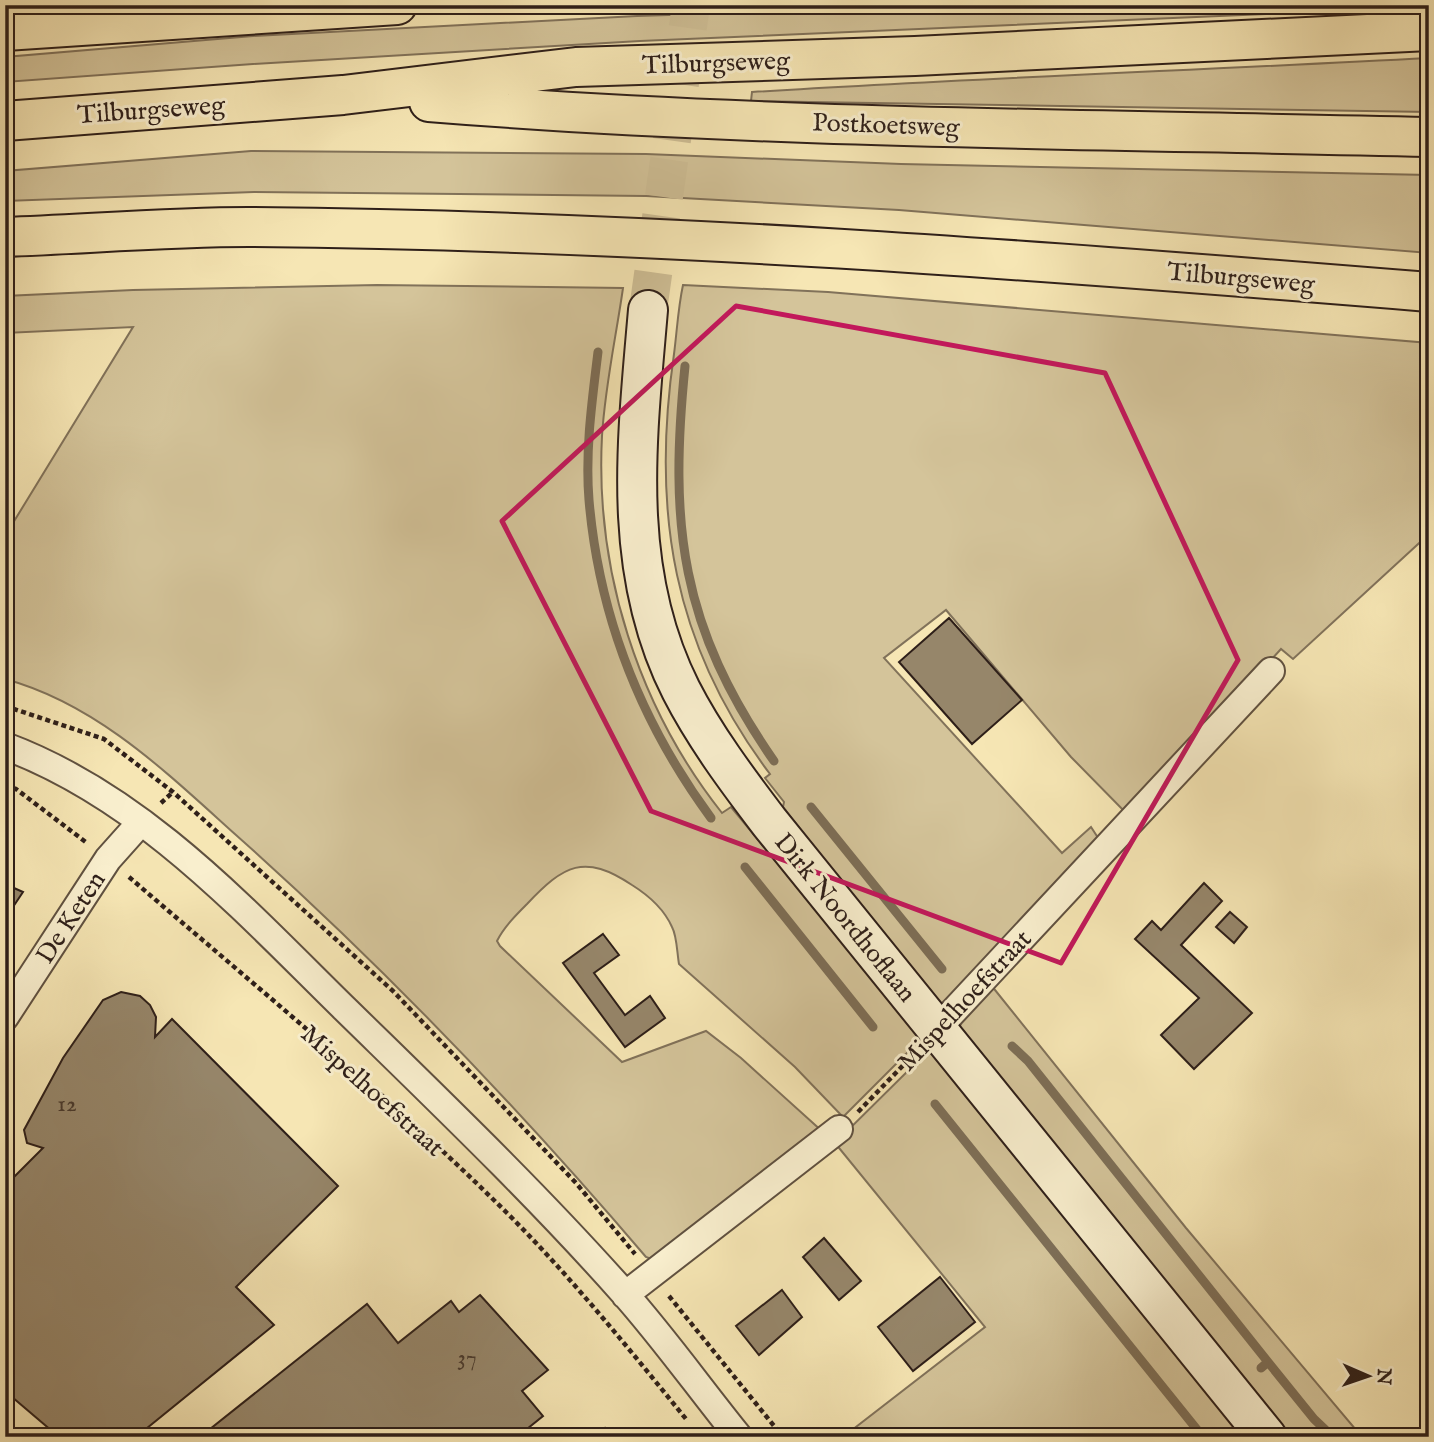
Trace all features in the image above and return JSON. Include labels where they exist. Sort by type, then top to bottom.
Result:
[{"type":"highway","points":[[5,31],[397,5]]},
{"type":"highway","name":"Tilburgseweg","points":[[5,121],[343,94],[576,68],[915,56],[1429,31]]},
{"type":"highway","name":"Postkoetsweg","points":[[343,94],[576,114],[916,126],[1429,137]]},
{"type":"highway","name":"Tilburgseweg","points":[[5,237],[245,227],[641,236],[974,256],[1429,292]]},
{"type":"street","name":"Dirk Noordhoflaan","points":[[648,310],[635,461],[638,539],[649,605],[681,690],[717,750],[770,823],[1266,1437]]},
{"type":"street","name":"Mispelhoefstraat","points":[[936,1030],[1270,671]]},
{"type":"street","name":"Mispelhoefstraat","points":[[5,746],[80,780],[141,822],[212,878],[532,1192],[625,1295],[739,1437]]},
{"type":"street","name":"De Keten","points":[[5,1017],[108,859],[141,822]]},
{"type":"street","points":[[625,1295],[839,1129]]},
{"type":"path","name":"Mispelhoefstraat","points":[[5,786],[16,789],[108,859],[411,1121],[514,1220],[599,1312],[692,1426]]},
{"type":"path","name":"Mispelhoefstraat","points":[[839,1129],[936,1030]]},
{"type":"highlighted area","points":[[736,306],[1105,373],[1238,660],[1061,963],[651,811],[502,521]]},
{"type":"shaded area","points":[[976,5],[1429,7],[640,41],[5,82],[5,57],[253,36],[637,16]]},
{"type":"shaded area","points":[[1429,58],[1429,112],[751,101],[752,92]]},
{"type":"shaded area","points":[[251,151],[646,154],[901,164],[1429,175],[1429,253],[899,210],[646,196],[254,192],[5,201],[5,171]]},
{"type":"shaded area","points":[[377,285],[623,288],[603,417],[602,487],[606,537],[615,587],[645,683],[692,772],[722,813],[731,807],[922,1038],[843,1117],[795,1067],[679,964],[676,940],[669,920],[644,893],[615,875],[587,867],[564,872],[552,880],[515,917],[497,941],[622,1062],[706,1031],[741,1058],[824,1133],[654,1260],[646,1257],[549,1146],[397,987],[210,812],[157,765],[100,723],[39,690],[5,679],[5,536],[133,327],[5,333],[5,296],[133,290]]},
{"type":"shaded area","points":[[683,285],[828,292],[1429,343],[1429,534],[1293,659],[1281,649],[1129,816],[1071,757],[946,610],[884,658],[1062,853],[1091,827],[1102,844],[951,1006],[938,1005],[783,807],[784,802],[765,778],[770,774],[737,726],[711,676],[691,626],[677,575],[669,522],[666,468],[668,412]]},
{"type":"shaded area","points":[[991,985],[1186,1228],[1362,1437],[1287,1437],[1278,1427],[959,1032],[962,1016]]},
{"type":"shaded area","points":[[930,1049],[1244,1437],[843,1437],[985,1327],[835,1143]]},
{"type":"building","points":[[949,618],[1022,700],[972,744],[899,662]]},
{"type":"building","points":[[1204,883],[1222,901],[1181,945],[1252,1013],[1194,1069],[1161,1035],[1199,998],[1135,939],[1152,921],[1161,930]]},
{"type":"building","points":[[5,884],[23,892],[5,919]]},
{"type":"building","points":[[1230,912],[1247,927],[1234,943],[1216,927]]},
{"type":"building","points":[[603,934],[619,955],[594,973],[625,1015],[650,996],[665,1018],[625,1047],[563,963]]},
{"type":"building","points":[[121,992],[140,996],[150,1005],[156,1017],[155,1037],[172,1019],[338,1186],[236,1287],[274,1325],[136,1437],[59,1437],[5,1391],[5,1186],[43,1148],[27,1143],[24,1130],[63,1058],[103,1000]]},
{"type":"building","points":[[824,1238],[861,1281],[839,1300],[803,1257]]},
{"type":"building","points":[[940,1277],[975,1322],[913,1371],[878,1327]]},
{"type":"building","points":[[782,1290],[802,1317],[759,1355],[736,1326]]},
{"type":"building","points":[[480,1295],[548,1370],[522,1391],[543,1416],[517,1437],[200,1437],[367,1304],[398,1343],[451,1301],[459,1312]]},
{"type":"building","points":[[605,1428],[612,1437],[595,1437]]},
{"type":"waterway","points":[[598,352],[590,426],[588,482],[594,543],[603,586],[628,668],[645,707],[664,745],[711,818]]},
{"type":"waterway","points":[[685,366],[679,476],[681,525],[688,572],[700,619],[718,665],[774,761]]},
{"type":"waterway","points":[[811,807],[942,969]]},
{"type":"waterway","points":[[745,867],[873,1027]]},
{"type":"waterway","points":[[1012,1046],[1028,1061],[1268,1362],[1261,1368]]},
{"type":"waterway","points":[[935,1104],[1203,1437]]},
{"type":"waterway","points":[[1268,1362],[1314,1419],[1333,1437]]},
{"type":"tunnel","points":[[648,310],[691,5]]}]
